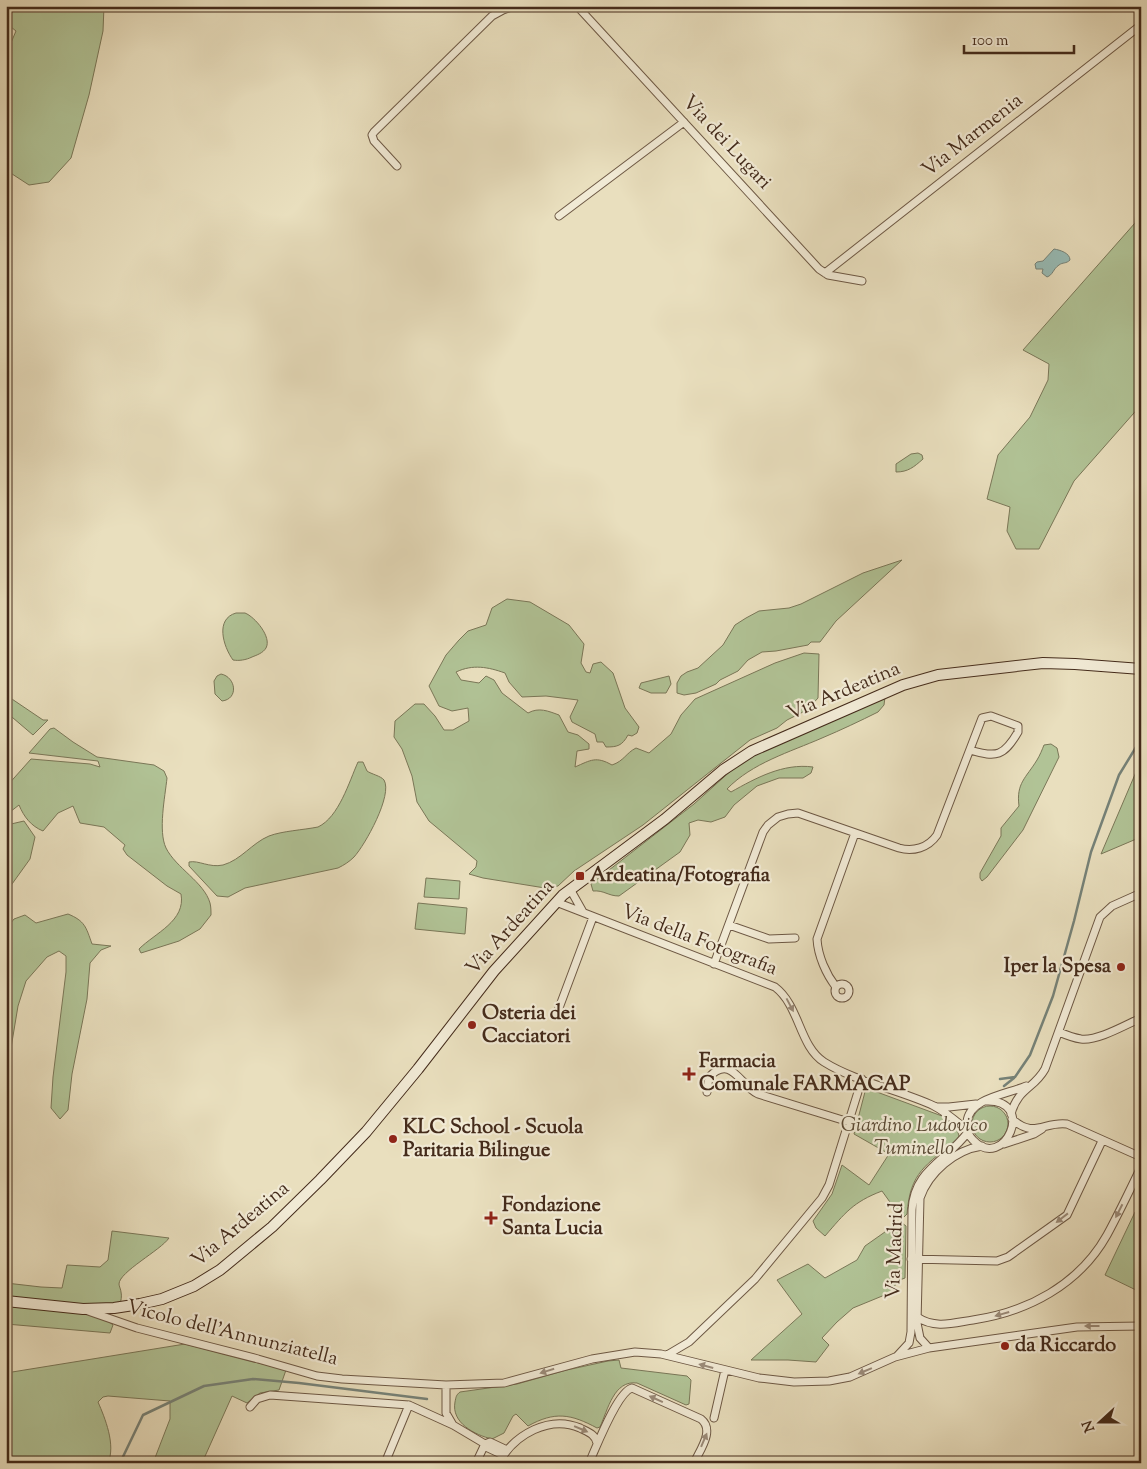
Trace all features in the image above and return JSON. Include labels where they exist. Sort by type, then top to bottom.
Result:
[{"type":"main road","name":"Via Ardeatina","points":[[6,1301],[84,1309],[114,1308],[162,1299],[214,1274],[264,1234],[366,1132],[494,971],[556,902],[570,889],[665,818],[742,757],[772,741],[903,684],[938,675],[1033,664],[1075,664],[1141,669]]},
{"type":"street","points":[[397,166],[374,141],[372,135],[374,132],[489,19],[514,6]]},
{"type":"street","name":"Via dei Lugari","points":[[577,6],[825,273]]},
{"type":"street","name":"Via Marmenia","points":[[825,273],[1141,25]]},
{"type":"street","points":[[559,216],[684,122]]},
{"type":"street","points":[[825,273],[862,281]]},
{"type":"street","points":[[714,964],[763,832],[774,819],[782,815],[798,813],[908,850],[917,849],[932,841],[939,832],[982,718],[985,716],[995,718],[1018,726],[1018,732],[1013,741],[1000,752],[988,755],[970,750]]},
{"type":"street","points":[[836,988],[819,952],[817,939],[855,833]]},
{"type":"street","points":[[570,889],[584,913]]},
{"type":"street","points":[[1001,1144],[1011,1133],[1012,1116],[1018,1097],[1041,1076],[1045,1069],[1100,917],[1112,906],[1141,894]]},
{"type":"street","name":"Via della Fotografia","points":[[556,902],[770,984],[779,990],[790,1004],[812,1049],[819,1058],[831,1066],[934,1106],[949,1108],[978,1104]]},
{"type":"street","points":[[556,1016],[592,917]]},
{"type":"street","points":[[729,925],[769,939],[795,938]]},
{"type":"street","points":[[1059,1032],[1078,1039],[1086,1039],[1141,1018]]},
{"type":"street","points":[[707,1092],[709,1077],[719,1070],[729,1070],[738,1075],[751,1091],[848,1122]]},
{"type":"street","points":[[667,1355],[689,1342],[757,1278],[818,1202],[829,1185],[862,1079]]},
{"type":"street","points":[[1033,1083],[978,1104],[970,1111],[968,1132],[975,1142],[982,1146],[990,1147],[1034,1134],[1043,1128]]},
{"type":"street","points":[[985,1101],[1000,1103],[1025,1128],[1043,1128],[1061,1123],[1067,1124],[1141,1157]]},
{"type":"street","name":"Via della Fotografia","points":[[934,1106],[968,1132]]},
{"type":"street","name":"Via Madrid","points":[[915,1259],[912,1205],[916,1188],[927,1171],[957,1146],[968,1132]]},
{"type":"street","points":[[915,1259],[997,1261],[1008,1257],[1067,1215],[1102,1141]]},
{"type":"street","name":"Via Madrid","points":[[895,1357],[906,1347],[910,1337],[919,1206],[924,1188],[933,1174],[956,1155],[966,1149],[982,1146]]},
{"type":"street","points":[[917,1317],[931,1324],[978,1319],[1018,1309],[1052,1293],[1077,1272],[1103,1241],[1141,1167]]},
{"type":"street","name":"Via Madrid","points":[[914,1280],[919,1334],[929,1348]]},
{"type":"street","name":"Vicolo dell'Annunziatella","points":[[84,1309],[137,1328],[317,1376],[446,1385],[481,1385],[511,1382],[567,1365],[635,1352],[667,1355],[749,1377],[785,1382],[820,1382],[850,1377],[895,1357],[929,1348],[1077,1326],[1141,1326]]},
{"type":"street","points":[[714,1418],[725,1370]]},
{"type":"street","points":[[446,1385],[446,1413],[453,1425]]},
{"type":"street","points":[[589,1463],[597,1443],[623,1393],[632,1388],[701,1419],[706,1424],[708,1431],[694,1463]]},
{"type":"street","points":[[250,1408],[259,1398],[270,1395],[409,1405],[453,1425],[484,1444]]},
{"type":"street","points":[[385,1463],[409,1405]]},
{"type":"street","points":[[499,1463],[505,1453],[533,1430],[544,1424],[568,1424],[580,1428],[595,1437],[597,1443]]},
{"type":"street","points":[[476,1463],[484,1444],[490,1442],[505,1453]]},
{"type":"green space","points":[[6,6],[104,6],[103,31],[89,95],[71,158],[49,182],[29,185],[6,170],[6,43],[10,45],[16,31],[6,23]]},
{"type":"green space","points":[[1141,141],[1141,405],[1074,481],[1039,549],[1016,549],[1007,531],[1010,507],[987,499],[998,455],[1030,417],[1048,380],[1049,364],[1023,350],[1135,223]]},
{"type":"green space","points":[[918,453],[922,455],[923,459],[920,462],[907,470],[896,472],[896,464],[911,454]]},
{"type":"green space","points":[[902,560],[836,621],[820,642],[811,642],[808,645],[762,652],[748,660],[738,671],[716,684],[696,693],[684,695],[677,693],[677,683],[681,676],[698,668],[723,645],[735,625],[746,618],[759,611],[789,608],[801,604],[863,573]]},
{"type":"green space","points":[[507,599],[530,602],[569,625],[584,644],[581,663],[586,672],[590,673],[593,664],[601,662],[613,673],[625,708],[639,727],[637,733],[632,736],[628,735],[624,742],[619,745],[606,747],[603,742],[597,742],[595,734],[572,722],[570,717],[578,700],[546,696],[522,697],[509,682],[505,673],[493,669],[474,667],[456,672],[461,680],[479,683],[486,676],[494,680],[502,693],[528,713],[540,710],[559,715],[568,732],[578,735],[589,744],[589,749],[577,751],[575,767],[594,760],[612,765],[636,748],[649,753],[671,734],[681,715],[695,699],[775,663],[804,653],[819,654],[818,698],[807,710],[787,720],[777,728],[750,740],[643,825],[574,871],[558,886],[545,888],[469,874],[476,867],[477,861],[429,821],[417,802],[412,776],[402,749],[394,737],[395,721],[415,704],[424,704],[444,730],[453,730],[469,721],[468,708],[452,711],[439,706],[429,686],[446,655],[459,640],[468,631],[486,625],[492,608]]},
{"type":"green space","points":[[236,613],[249,615],[262,628],[267,638],[266,648],[262,653],[245,660],[233,660],[224,641],[223,627],[225,621],[229,616]]},
{"type":"green space","points":[[221,674],[230,679],[233,688],[231,696],[222,701],[215,694],[214,681]]},
{"type":"green space","points":[[669,676],[671,684],[666,693],[651,693],[639,688],[641,683]]},
{"type":"green space","points":[[6,695],[43,720],[48,720],[33,735],[6,712]]},
{"type":"green space","points":[[885,697],[884,705],[878,712],[760,765],[727,789],[731,792],[780,769],[802,766],[813,767],[811,773],[803,778],[779,778],[757,786],[734,805],[725,817],[711,822],[698,820],[689,823],[690,835],[680,852],[619,896],[593,891],[591,884],[694,804],[734,768],[759,752]]},
{"type":"green space","points":[[54,728],[97,757],[154,765],[164,771],[167,778],[162,833],[166,848],[176,862],[207,895],[211,915],[200,929],[179,941],[141,953],[139,949],[168,926],[179,912],[181,894],[167,886],[127,855],[123,849],[125,845],[104,827],[80,823],[73,806],[58,813],[43,831],[28,821],[19,805],[6,815],[6,787],[31,759],[90,764],[100,767],[98,761],[29,753],[50,729]]},
{"type":"green space","points":[[1051,744],[1057,748],[1059,757],[1023,830],[982,881],[980,873],[1001,836],[1001,828],[1019,806],[1020,786],[1037,760],[1044,745]]},
{"type":"green space","points":[[358,762],[363,762],[367,771],[384,780],[386,787],[385,797],[365,842],[354,857],[344,865],[338,868],[245,888],[228,897],[217,896],[189,866],[189,862],[213,866],[223,865],[274,834],[318,827],[338,807]]},
{"type":"green space","points":[[1141,762],[1141,837],[1101,854],[1139,765]]},
{"type":"green space","points":[[24,821],[35,837],[30,859],[7,891],[8,900],[6,902],[6,828],[11,824]]},
{"type":"green space","points":[[426,878],[460,881],[459,899],[424,897]]},
{"type":"green space","points":[[418,903],[467,908],[465,934],[415,929]]},
{"type":"green space","points":[[68,914],[78,919],[84,925],[92,944],[111,946],[101,950],[90,963],[87,999],[72,1074],[68,1110],[60,1119],[51,1108],[66,972],[66,956],[59,951],[47,957],[26,981],[18,1006],[9,1060],[11,1083],[6,1099],[6,929],[14,919],[25,915],[36,923]]},
{"type":"green space","name":"Giardino Ludovico Tuminello","points":[[866,1088],[942,1116],[957,1129],[959,1136],[957,1140],[928,1163],[916,1179],[912,1188],[907,1214],[904,1217],[900,1216],[882,1191],[856,1204],[825,1236],[816,1228],[813,1221],[832,1194],[842,1165],[869,1185],[889,1154],[854,1134]]},
{"type":"green space","points":[[990,1106],[997,1107],[1003,1111],[1007,1117],[1007,1131],[1003,1137],[997,1141],[990,1142],[983,1141],[977,1137],[973,1131],[972,1124],[973,1117],[977,1111],[983,1107]]},
{"type":"green space","points":[[1135,1212],[1141,1214],[1141,1280],[1136,1290],[1105,1275]]},
{"type":"green space","points":[[902,1223],[906,1226],[905,1278],[897,1281],[892,1292],[853,1308],[837,1322],[822,1338],[829,1345],[816,1362],[751,1360],[802,1314],[777,1280],[808,1264],[825,1278],[857,1260],[865,1246],[892,1227]]},
{"type":"green space","points":[[112,1231],[169,1238],[121,1279],[119,1284],[120,1304],[91,1307],[113,1325],[110,1333],[6,1324],[6,1283],[62,1288],[67,1265],[100,1267],[108,1260]]},
{"type":"green space","points":[[185,1344],[286,1370],[279,1390],[260,1393],[247,1403],[232,1396],[202,1463],[153,1463],[170,1419],[170,1401],[108,1396],[103,1397],[98,1402],[110,1440],[111,1448],[108,1463],[6,1463],[6,1373]]},
{"type":"green space","points":[[619,1360],[621,1368],[687,1376],[691,1380],[689,1404],[686,1405],[637,1383],[629,1383],[617,1391],[613,1397],[600,1427],[597,1428],[571,1417],[563,1416],[547,1418],[528,1426],[516,1414],[504,1433],[492,1439],[472,1431],[460,1422],[457,1416],[455,1402],[456,1396],[460,1392],[517,1384],[567,1370]]},
{"type":"water","points":[[1054,249],[1067,254],[1070,260],[1059,265],[1047,277],[1042,273],[1043,269],[1036,269],[1035,264],[1043,261]]},
{"type":"waterway","points":[[1000,1079],[1015,1077],[1030,1055],[1053,996],[1091,852],[1119,775],[1141,739]]},
{"type":"waterway","points":[[1004,1086],[1014,1078]]},
{"type":"waterway","points":[[120,1463],[143,1415],[204,1386],[253,1379],[427,1399]]},
{"type":"place","name":"Ardeatina/Fotografia","points":[[580,876]]},
{"type":"place","name":"Iper la Spesa","points":[[1121,967]]},
{"type":"place","name":"Osteria dei Cacciatori","points":[[472,1025]]},
{"type":"place","name":"Farmacia Comunale FARMACAP","points":[[689,1074]]},
{"type":"place","name":"KLC School - Scuola Paritaria Bilingue","points":[[393,1139]]},
{"type":"place","name":"Fondazione Santa Lucia","points":[[491,1218]]},
{"type":"place","name":"da Riccardo","points":[[1005,1346]]}]
